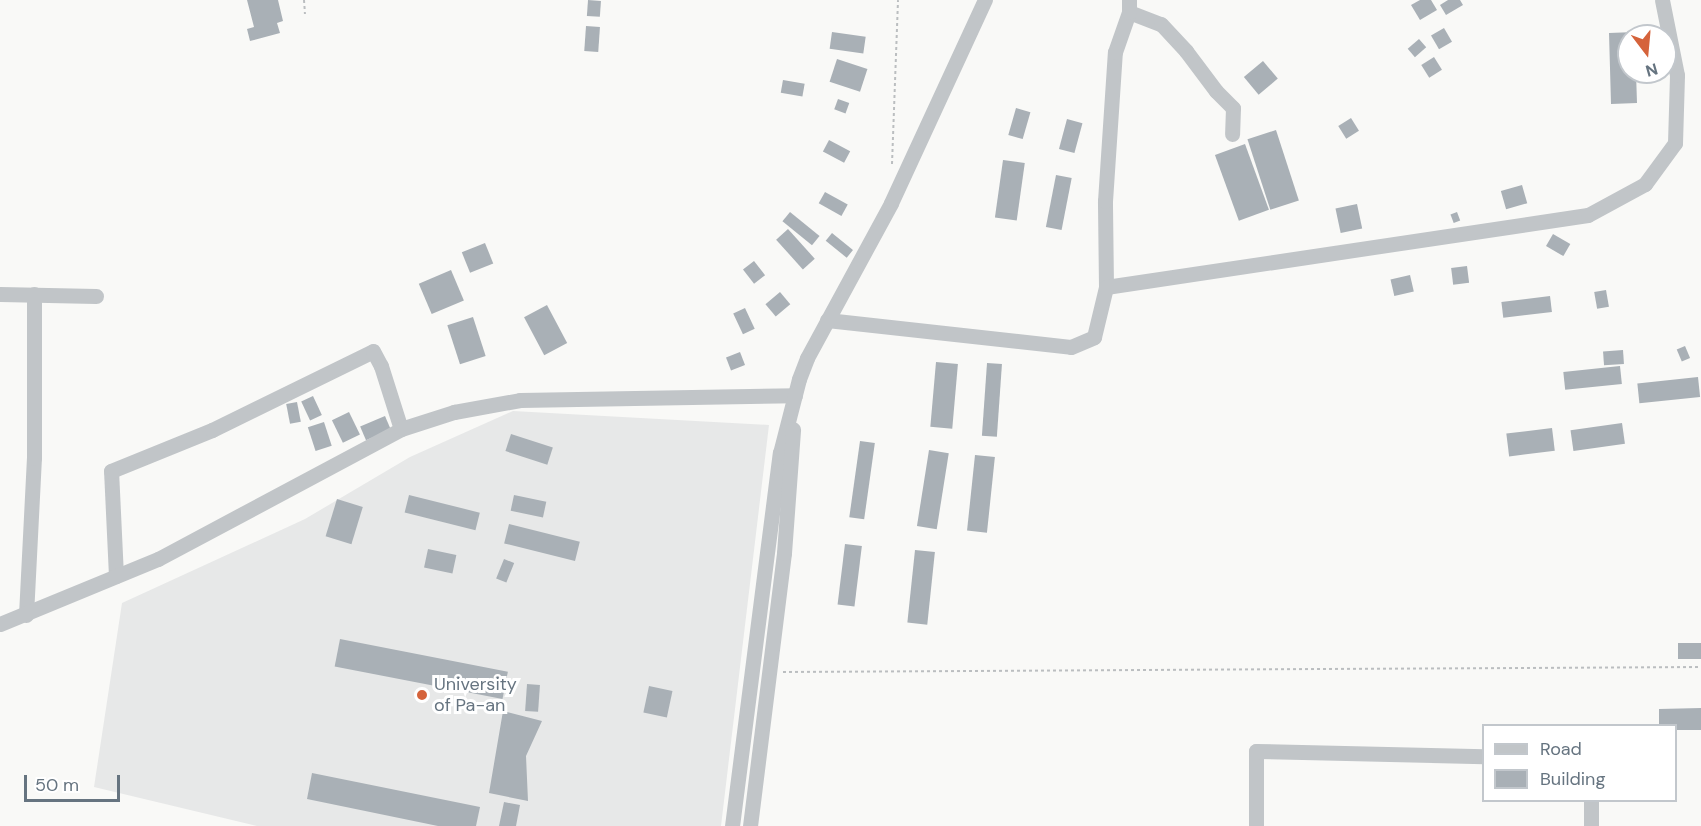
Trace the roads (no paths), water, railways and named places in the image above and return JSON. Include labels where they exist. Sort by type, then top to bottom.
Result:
[{"type":"street","points":[[732,826],[780,453],[795,395],[807,358],[891,203],[985,0]]},
{"type":"street","points":[[1106,287],[1588,215],[1645,184],[1675,143],[1677,75],[1662,0]]},
{"type":"street","points":[[827,321],[1071,347],[1094,337],[1106,287],[1105,201],[1116,52],[1129,6],[1161,24],[1186,51],[1216,91],[1233,108],[1232,134]]},
{"type":"street","points":[[0,294],[96,296]]},
{"type":"street","points":[[26,615],[34,458],[34,294]]},
{"type":"street","points":[[116,576],[111,471],[212,430],[373,351],[381,366],[401,429]]},
{"type":"street","points":[[0,624],[158,559],[401,429],[454,412],[520,400],[795,395]]},
{"type":"street","points":[[750,826],[784,553],[795,395]]},
{"type":"street","points":[[766,551],[784,553]]},
{"type":"street","points":[[1256,826],[1256,751],[1482,756]]},
{"type":"street","points":[[737,781],[755,784]]},
{"type":"street","points":[[735,799],[753,802]]},
{"type":"street","points":[[1591,802],[1591,826]]},
{"type":"place","name":"University of Pa-an","points":[[422,695]]}]
